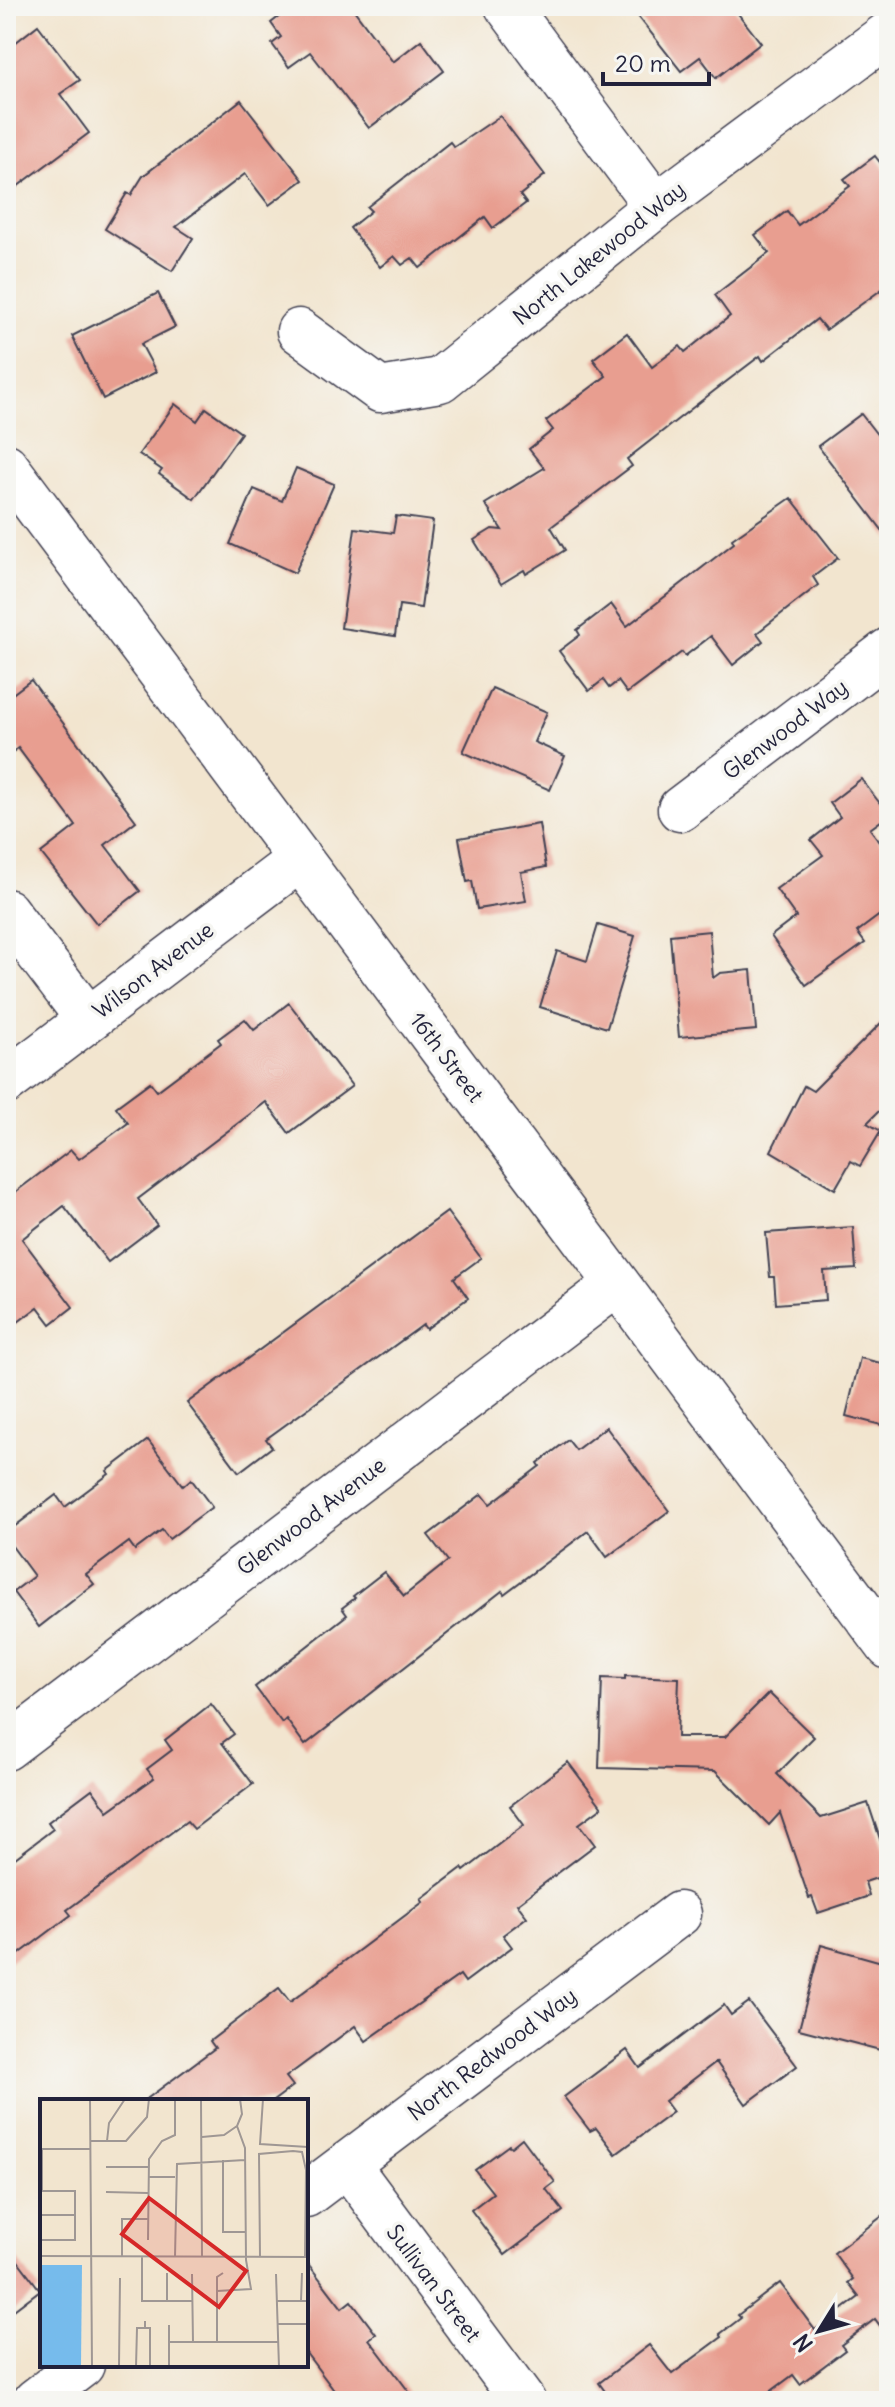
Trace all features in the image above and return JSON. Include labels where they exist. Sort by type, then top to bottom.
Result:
[{"type":"street","points":[[507,6],[656,206]]},
{"type":"street","name":"North Lakewood Way","points":[[299,331],[380,390],[440,380],[656,206],[889,33]]},
{"type":"street","name":"16th Street","points":[[6,466],[889,1647]]},
{"type":"street","name":"Glenwood Way","points":[[680,809],[889,650]]},
{"type":"street","name":"Wilson Avenue","points":[[6,1082],[300,859]]},
{"type":"street","points":[[6,911],[88,1019]]},
{"type":"street","name":"Glenwood Avenue","points":[[6,1748],[617,1284]]},
{"type":"street","name":"North Redwood Way","points":[[308,2193],[679,1914]]},
{"type":"street","name":"Sullivan Street","points":[[347,2164],[523,2401]]},
{"type":"street","points":[[35,2401],[79,2367]]},
{"type":"building","points":[[293,6],[351,6],[393,62],[421,40],[444,71],[369,128],[310,52],[289,67],[272,44],[281,37],[271,23]]},
{"type":"building","points":[[630,6],[732,6],[761,43],[716,78],[700,57],[681,71]]},
{"type":"building","points":[[38,25],[80,80],[60,94],[89,133],[6,195],[6,50]]},
{"type":"building","points":[[241,100],[303,180],[269,205],[245,174],[176,227],[193,238],[172,271],[105,229],[127,193],[131,195],[143,176]]},
{"type":"building","points":[[500,116],[545,175],[520,195],[526,203],[493,228],[485,217],[420,268],[412,258],[402,265],[394,256],[380,267],[350,228],[371,211],[367,207],[450,142],[454,147]]},
{"type":"building","points":[[875,156],[889,174],[889,284],[826,330],[817,319],[763,361],[760,356],[714,391],[627,459],[632,466],[551,527],[565,550],[526,574],[524,570],[501,584],[474,540],[492,529],[502,530],[485,504],[544,468],[529,449],[553,430],[546,421],[606,376],[593,359],[627,333],[652,367],[680,346],[685,352],[730,316],[715,295],[769,253],[755,235],[787,211],[798,225],[850,186],[844,179]]},
{"type":"building","points":[[158,293],[175,327],[141,344],[156,372],[103,399],[72,336]]},
{"type":"building","points":[[175,404],[197,421],[206,408],[241,433],[194,499],[159,474],[162,470],[139,454]]},
{"type":"building","points":[[861,414],[889,450],[889,539],[818,446]]},
{"type":"building","points":[[296,468],[334,484],[295,573],[230,544],[254,489],[282,501]]},
{"type":"building","points":[[791,498],[838,558],[813,577],[818,585],[757,633],[763,641],[733,665],[711,636],[685,656],[682,652],[627,693],[618,681],[609,688],[603,680],[589,691],[559,651],[580,635],[577,630],[611,604],[627,626],[734,543],[732,539]]},
{"type":"building","points":[[396,516],[433,521],[421,608],[399,605],[395,636],[341,628],[355,528],[393,533]]},
{"type":"building","points":[[31,680],[136,821],[105,845],[140,891],[97,924],[41,853],[76,826],[18,748],[6,757],[6,699]]},
{"type":"building","points":[[492,688],[547,712],[534,742],[565,756],[550,790],[463,752]]},
{"type":"building","points":[[861,779],[889,815],[870,829],[889,854],[889,908],[857,932],[865,943],[806,985],[771,936],[796,917],[776,889],[823,855],[811,840],[840,817],[830,803]]},
{"type":"building","points":[[539,824],[546,867],[521,872],[526,901],[477,909],[472,881],[467,882],[459,838]]},
{"type":"building","points":[[598,925],[635,936],[607,1028],[540,1007],[557,951],[587,961]]},
{"type":"building","points":[[709,931],[713,978],[720,973],[751,970],[756,1030],[679,1037],[670,935]]},
{"type":"building","points":[[289,1003],[352,1086],[289,1133],[266,1102],[138,1199],[157,1225],[108,1262],[64,1206],[22,1239],[73,1307],[51,1324],[38,1307],[6,1331],[6,1199],[71,1150],[79,1159],[128,1123],[116,1107],[150,1082],[157,1091],[221,1043],[218,1039],[245,1019],[254,1030]]},
{"type":"building","points":[[889,1015],[889,1101],[867,1123],[881,1131],[860,1166],[851,1161],[835,1189],[771,1151],[804,1086],[813,1091]]},
{"type":"building","points":[[447,1212],[481,1258],[454,1278],[468,1298],[426,1329],[423,1325],[266,1439],[272,1447],[239,1472],[187,1403]]},
{"type":"building","points":[[853,1227],[856,1269],[824,1271],[826,1300],[776,1304],[766,1233]]},
{"type":"building","points":[[860,1358],[889,1365],[889,1427],[846,1416]]},
{"type":"building","points":[[606,1427],[669,1511],[607,1557],[588,1531],[504,1594],[502,1591],[305,1745],[286,1719],[282,1723],[255,1687],[347,1615],[342,1608],[355,1598],[353,1596],[384,1572],[404,1596],[448,1561],[428,1535],[482,1494],[490,1504],[568,1440],[576,1450]]},
{"type":"building","points":[[148,1440],[183,1486],[191,1479],[212,1507],[169,1539],[162,1530],[135,1550],[129,1542],[86,1574],[94,1584],[39,1627],[13,1592],[34,1576],[6,1538],[6,1533],[56,1495],[65,1507]]},
{"type":"building","points":[[625,1676],[679,1678],[677,1737],[725,1737],[769,1693],[814,1737],[777,1774],[821,1818],[868,1803],[889,1874],[865,1882],[869,1896],[818,1913],[812,1897],[809,1898],[780,1813],[769,1825],[715,1771],[599,1768],[602,1678],[625,1679]]},
{"type":"building","points":[[211,1704],[234,1734],[222,1743],[253,1784],[194,1829],[187,1821],[67,1910],[71,1915],[6,1964],[6,1865],[53,1829],[48,1822],[92,1789],[108,1811],[154,1778],[147,1769],[172,1750],[165,1740]]},
{"type":"building","points":[[568,1762],[602,1807],[579,1824],[595,1845],[517,1904],[527,1917],[503,1935],[512,1947],[465,1982],[460,1975],[366,2041],[355,2026],[286,2077],[293,2086],[276,2099],[147,2099],[215,2048],[210,2041],[279,1988],[290,2002],[423,1902],[421,1899],[524,1825],[510,1806]]},
{"type":"building","points":[[821,1945],[889,1964],[889,2033],[884,2051],[799,2029]]},
{"type":"building","points":[[749,2002],[797,2066],[746,2104],[716,2062],[665,2101],[673,2112],[616,2154],[596,2128],[590,2131],[564,2097],[627,2050],[640,2068],[724,2005],[731,2015]]},
{"type":"building","points":[[522,2138],[555,2182],[546,2189],[563,2211],[505,2255],[471,2210],[493,2193],[475,2170]]},
{"type":"building","points":[[889,2211],[889,2338],[875,2319],[841,2345],[845,2350],[800,2384],[793,2375],[758,2401],[612,2401],[599,2383],[649,2345],[672,2374],[722,2337],[720,2334],[741,2318],[738,2315],[780,2283],[815,2330],[859,2297],[848,2283],[853,2279],[834,2253]]},
{"type":"building","points":[[6,2245],[40,2290],[6,2316]]},
{"type":"building","points":[[308,2264],[342,2308],[351,2301],[376,2334],[369,2339],[416,2401],[342,2401],[308,2356]]}]
